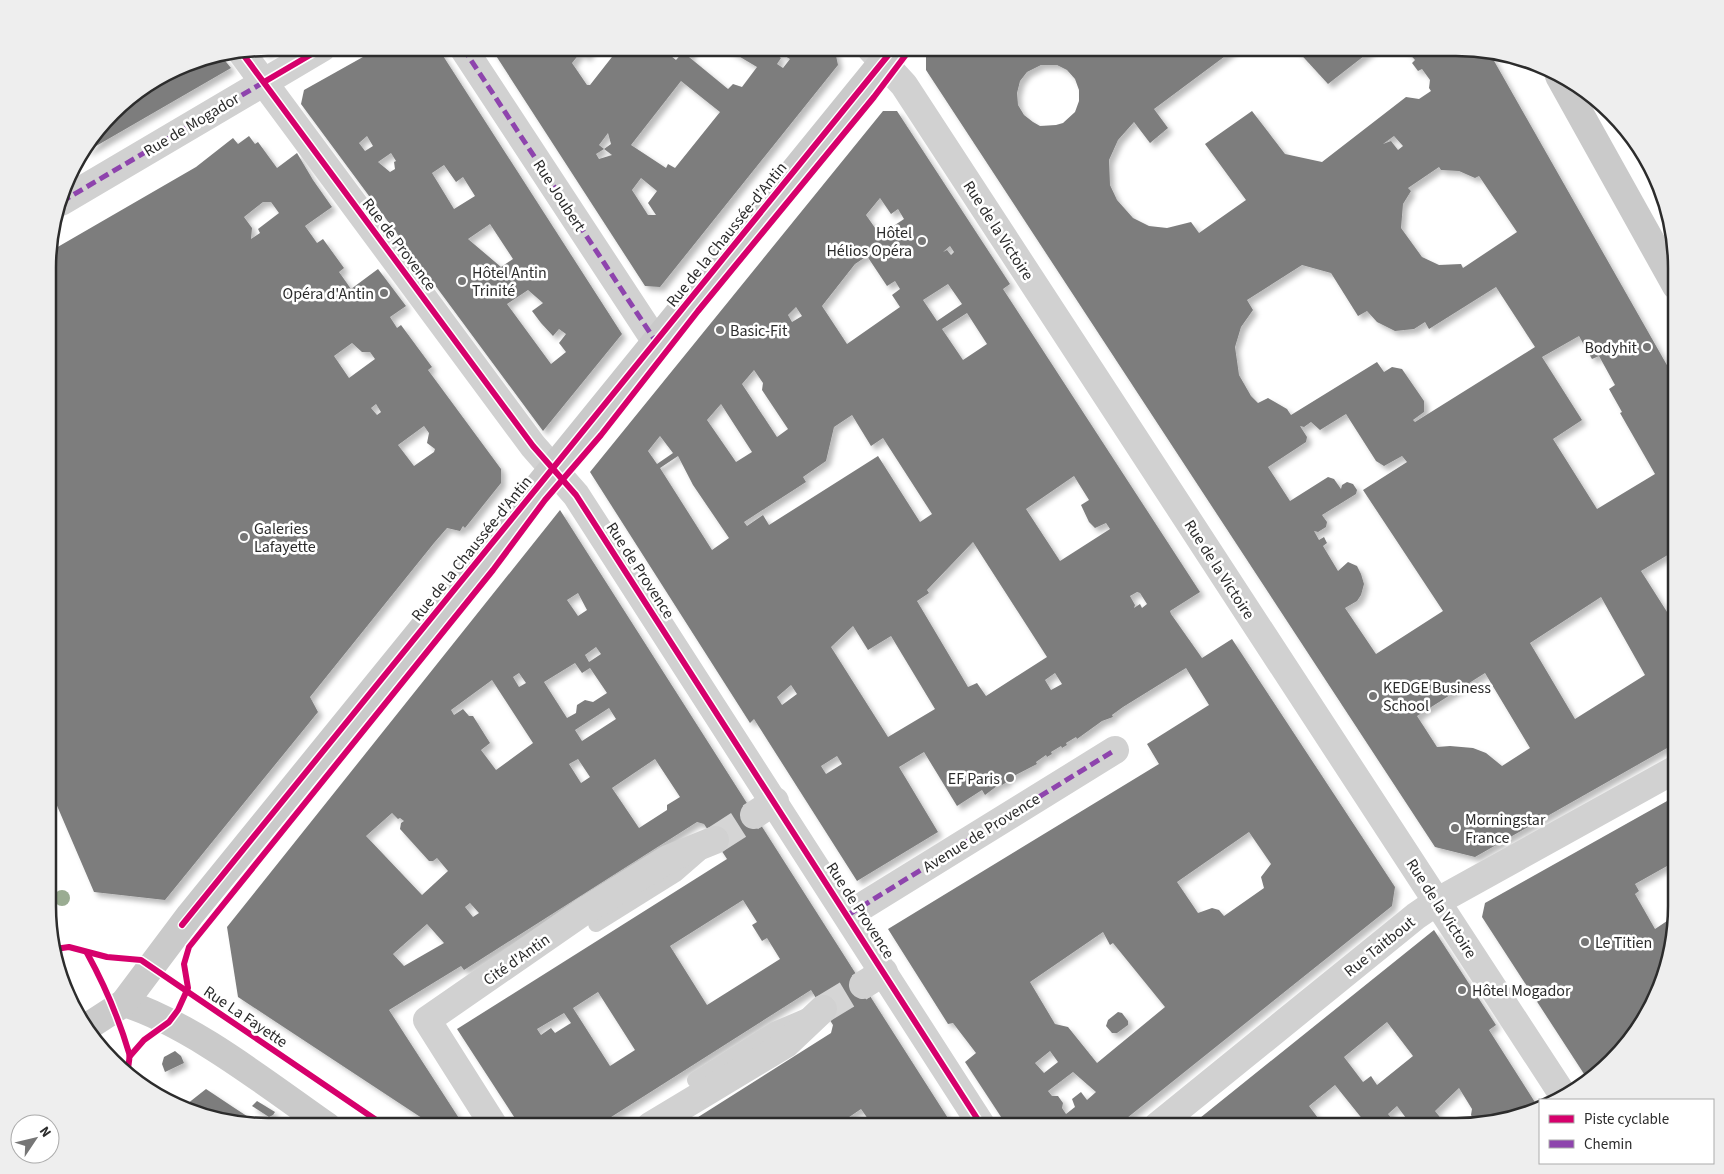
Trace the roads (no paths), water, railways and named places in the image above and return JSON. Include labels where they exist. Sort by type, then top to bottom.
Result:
[{"type":"main road","name":"Rue de la Chaussée-d'Antin","points":[[124,1003],[182,925],[656,342],[880,56]]},
{"type":"main road","points":[[1565,87],[1668,272]]},
{"type":"main road","points":[[92,1023],[124,1003],[151,1011],[316,1118]]},
{"type":"street","name":"Rue de Mogador","points":[[69,197],[308,56]]},
{"type":"street","name":"Rue Joubert","points":[[468,56],[656,342]]},
{"type":"street","name":"Rue de la Victoire","points":[[886,56],[1561,1090]]},
{"type":"street","name":"Rue de Provence","points":[[246,58],[533,446],[576,495],[764,808],[848,915],[873,978],[976,1118]]},
{"type":"street","name":"Avenue de Provence","points":[[848,915],[1115,750]]},
{"type":"street","name":"Rue Taitbout","points":[[1167,1118],[1416,916],[1438,901],[1668,773]]},
{"type":"street","name":"Cité d'Antin","points":[[489,1118],[428,1020],[584,912],[659,864],[714,840]]},
{"type":"street","points":[[663,1118],[786,1044],[823,1009]]},
{"type":"lane","points":[[596,924],[676,874],[714,840]]},
{"type":"lane","points":[[696,1080],[774,1030],[823,1009]]},
{"type":"tunnel","points":[[715,840],[754,815]]},
{"type":"tunnel","points":[[823,1009],[863,985]]},
{"type":"place","name":"Hôtel Hélios Opéra","points":[[922,241]]},
{"type":"place","name":"Hôtel Antin Trinité","points":[[462,281]]},
{"type":"place","name":"Opéra d'Antin","points":[[384,293]]},
{"type":"place","name":"Basic-Fit","points":[[720,330]]},
{"type":"place","name":"Bodyhit","points":[[1647,347]]},
{"type":"place","name":"Galeries Lafayette","points":[[244,537]]},
{"type":"place","name":"KEDGE Business School","points":[[1373,696]]},
{"type":"place","name":"EF Paris","points":[[1010,778]]},
{"type":"place","name":"Morningstar France","points":[[1455,828]]},
{"type":"place","name":"Le Titien","points":[[1585,942]]},
{"type":"place","name":"Hôtel Mogador","points":[[1462,990]]}]
